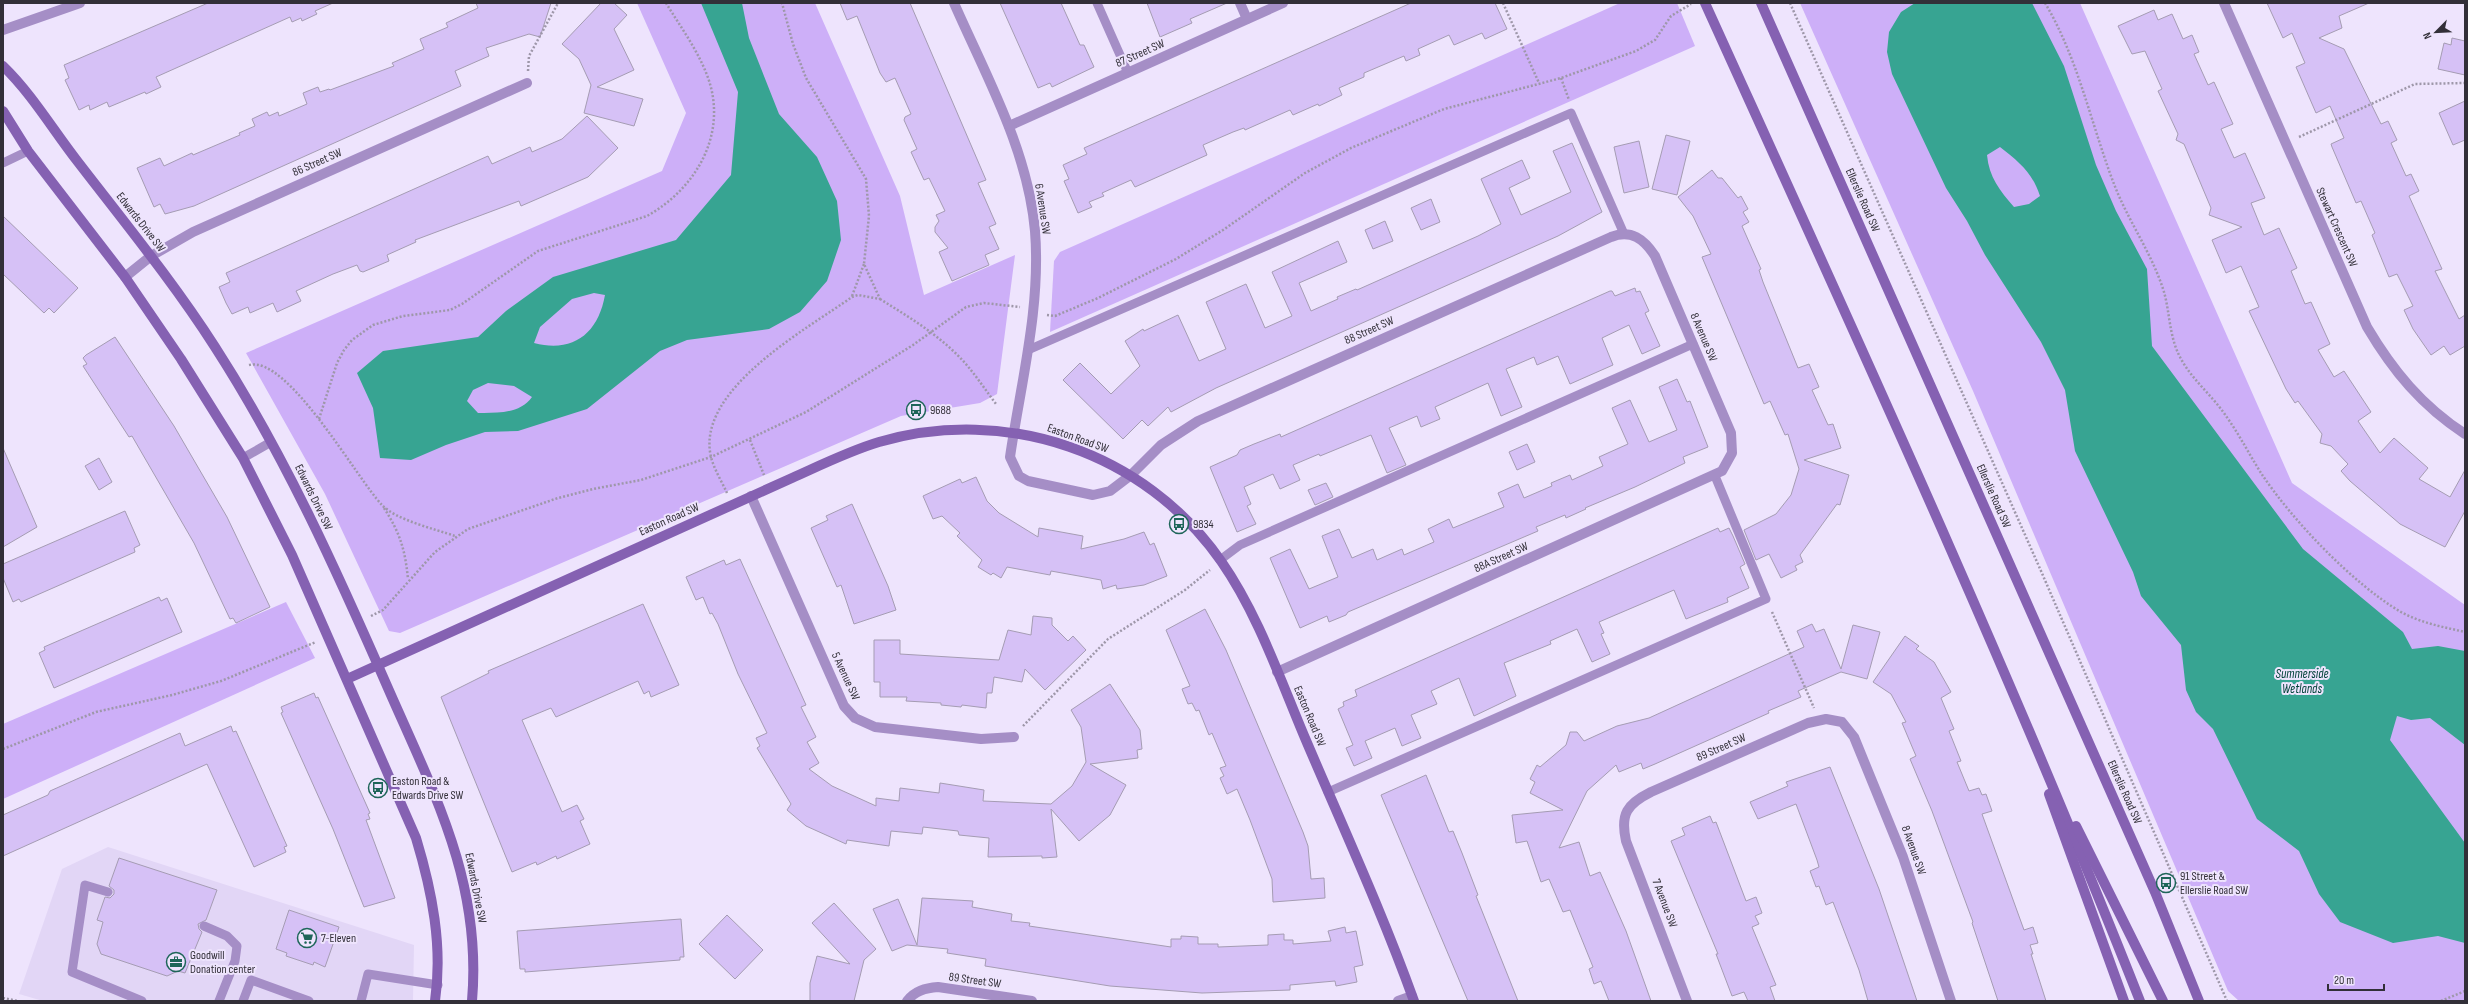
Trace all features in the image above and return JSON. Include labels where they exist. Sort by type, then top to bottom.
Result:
[{"type":"street","points":[[3,30],[80,3]]},
{"type":"street","name":"6 Avenue SW","points":[[954,3],[1009,126],[1028,189],[1035,230],[1036,276],[1028,350],[1014,432]]},
{"type":"street","points":[[1240,3],[1247,19]]},
{"type":"street","name":"87 Street SW","points":[[1009,126],[1283,3]]},
{"type":"street","points":[[1705,3],[1903,442],[2090,873],[2140,1001]]},
{"type":"street","name":"Ellerslie Road SW","points":[[1761,3],[2152,884],[2199,1001]]},
{"type":"street","name":"Stewart Crescent SW","points":[[2224,3],[2367,327],[2393,369],[2424,404],[2465,434]]},
{"type":"street","name":"Edwards Drive SW","points":[[3,66],[18,80],[56,133],[151,256],[215,347],[272,442],[303,500],[378,665],[428,781],[457,854],[464,881],[473,947],[472,1001]]},
{"type":"street","name":"86 Street SW","points":[[125,278],[151,256],[193,232],[527,83]]},
{"type":"street","points":[[3,111],[28,151],[125,278],[181,359],[243,458],[292,555],[407,817],[426,872],[436,932],[438,985],[435,1001]]},
{"type":"street","name":"8 Avenue SW","points":[[1628,234],[1648,245],[1655,256],[1731,433],[1733,444],[1730,460]]},
{"type":"street","name":"88 Street SW","points":[[1130,475],[1171,437],[1212,414],[1611,236],[1628,234]]},
{"type":"street","name":"Easton Road SW","points":[[347,679],[858,449],[900,437],[957,429],[1014,432],[1075,448],[1130,475],[1174,509],[1198,532],[1220,560],[1251,614],[1277,672],[1413,998]]},
{"type":"street","points":[[1014,432],[1011,462],[1019,476],[1028,481],[1093,495],[1110,491],[1130,475]]},
{"type":"street","name":"88A Street SW","points":[[1277,672],[1715,476],[1722,472],[1730,460]]},
{"type":"street","name":"5 Avenue SW","points":[[751,496],[844,706],[855,718],[863,723],[887,729],[981,739],[1014,736]]},
{"type":"street","points":[[2018,707],[2124,1001]]},
{"type":"street","points":[[2018,707],[2163,1001]]},
{"type":"street","name":"8 Avenue SW","points":[[1835,719],[1842,722],[1854,737],[1885,807],[1951,1001]]},
{"type":"street","name":"89 Street SW","points":[[1626,813],[1631,805],[1651,792],[1818,720],[1835,719]]},
{"type":"street","name":"7 Avenue SW","points":[[1626,813],[1624,822],[1626,841],[1687,1001]]},
{"type":"street","name":"89 Street SW","points":[[907,1001],[915,993],[927,988],[938,987],[1032,1001]]},
{"type":"street","points":[[1398,1001],[1413,998]]},
{"type":"lane","points":[[1097,3],[1128,73]]},
{"type":"lane","points":[[1028,350],[1571,113],[1628,234]]},
{"type":"lane","points":[[3,163],[28,151]]},
{"type":"lane","points":[[1220,560],[1240,545],[1693,344]]},
{"type":"lane","points":[[243,458],[272,442]]},
{"type":"lane","points":[[1328,792],[1766,599],[1715,476]]},
{"type":"lane","points":[[108,892],[85,885],[72,972],[142,1001]]},
{"type":"lane","points":[[204,926],[227,936],[237,946],[236,961],[219,1001]]},
{"type":"lane","points":[[361,1001],[368,974],[438,985]]},
{"type":"lane","points":[[243,1001],[251,980],[280,995],[307,1001]]},
{"type":"path","points":[[527,83],[529,56],[558,3]]},
{"type":"path","points":[[319,419],[337,363],[352,340],[361,333],[387,321],[403,316],[439,313],[462,304],[538,251],[652,213],[676,196],[698,172],[707,148],[712,128],[713,98],[701,62],[666,3]]},
{"type":"path","points":[[782,3],[793,44],[806,78],[866,179],[869,216],[864,264],[852,297]]},
{"type":"path","points":[[1503,3],[1539,83]]},
{"type":"path","points":[[1051,316],[1056,316],[1098,298],[1176,259],[1223,230],[1304,173],[1351,148],[1444,109],[1561,78],[1648,45],[1659,36],[1676,12],[1693,3]]},
{"type":"path","points":[[1790,3],[2041,571],[2227,1001]]},
{"type":"path","points":[[2045,3],[2053,17],[2077,74],[2116,190],[2154,265],[2164,293],[2172,339],[2180,357],[2226,415],[2262,474],[2305,530],[2374,594],[2402,612],[2424,622],[2465,632]]},
{"type":"path","points":[[1561,78],[1572,108],[1571,113]]},
{"type":"path","points":[[2286,143],[2415,84],[2465,83]]},
{"type":"path","points":[[864,264],[880,299]]},
{"type":"path","points":[[732,505],[711,457],[711,429],[717,413],[727,396],[771,355],[852,297],[858,295],[880,299],[931,332],[970,368],[996,404]]},
{"type":"path","points":[[359,622],[383,610],[408,580],[435,552],[455,536],[487,521],[531,507],[593,489],[641,480],[711,457],[750,440],[806,412],[931,332],[960,311],[976,304],[991,303],[1016,306]]},
{"type":"path","points":[[249,364],[259,364],[272,371],[319,419],[399,532],[404,546],[408,580]]},
{"type":"path","points":[[750,440],[769,488]]},
{"type":"path","points":[[382,506],[398,515],[455,536]]},
{"type":"path","points":[[1014,736],[1108,639],[1185,590],[1220,560]]},
{"type":"path","points":[[1766,599],[1818,720]]},
{"type":"path","points":[[316,642],[328,637]]},
{"type":"path","points":[[3,749],[96,712],[172,695],[221,681],[310,645]]},
{"type":"path","points":[[2441,1001],[2465,991]]},
{"type":"path","points":[[3,998],[18,1001]]},
{"type":"shaded area","points":[[637,3],[815,3],[900,196],[924,295],[1015,255],[997,394],[980,403],[901,416],[400,633],[389,631],[325,494],[246,353],[662,171],[686,113]]},
{"type":"shaded area","points":[[1620,3],[1677,3],[1695,46],[1050,332],[1054,261],[1060,252]]},
{"type":"shaded area","points":[[1800,3],[2080,3],[2292,483],[2465,605],[2465,1001],[2239,1001],[2228,991],[1973,391]]},
{"type":"shaded area","points":[[286,602],[315,658],[3,799],[3,724]]},
{"type":"shaded area","points":[[108,847],[414,945],[413,1001],[43,1001],[19,994],[62,869]]},
{"type":"water","points":[[701,3],[742,3],[749,38],[779,114],[817,157],[837,201],[841,240],[827,281],[800,312],[769,329],[687,340],[660,351],[587,409],[518,431],[485,432],[446,445],[411,460],[380,458],[373,408],[357,373],[383,351],[478,337],[506,311],[553,277],[676,240],[731,175],[738,92]],"holes":[[[594,293],[605,295],[602,309],[590,330],[582,337],[561,345],[534,343],[540,327],[572,299]],[[488,383],[514,386],[532,397],[527,403],[515,410],[478,413],[467,401],[473,390]]]},
{"type":"water","name":"Summerside Wetlands","points":[[1915,3],[2032,3],[2064,66],[2096,165],[2116,211],[2147,269],[2152,346],[2303,549],[2403,632],[2412,649],[2438,646],[2465,651],[2465,745],[2430,718],[2411,720],[2397,716],[2390,740],[2465,843],[2465,943],[2438,936],[2393,943],[2340,922],[2319,894],[2299,851],[2257,819],[2213,729],[2196,712],[2186,690],[2181,645],[2141,596],[2133,572],[2075,451],[2065,390],[2041,342],[1985,255],[1967,221],[1946,188],[1892,74],[1887,52],[1889,32],[1901,12]],"holes":[[[2000,147],[2019,163],[2033,180],[2040,196],[2029,204],[2014,207],[1996,183],[1990,170],[1987,155]]]},
{"type":"building","points":[[208,3],[333,3],[315,11],[317,14],[302,21],[301,18],[292,22],[290,17],[156,77],[161,87],[146,94],[145,92],[109,107],[107,102],[90,110],[89,105],[79,110],[65,80],[69,78],[64,65]]},
{"type":"building","points":[[476,3],[551,3],[540,37],[529,34],[486,48],[489,56],[455,71],[461,86],[194,206],[165,214],[160,204],[154,207],[137,168],[160,158],[164,166],[192,153],[193,155],[240,135],[239,133],[255,126],[252,119],[267,112],[269,116],[278,112],[279,116],[307,104],[303,93],[318,87],[320,92],[330,90],[394,66],[392,63],[424,49],[420,39],[448,27],[446,23],[478,8]]},
{"type":"building","points":[[601,3],[614,3],[627,15],[614,29],[634,70],[597,87],[643,99],[634,126],[584,113],[591,85],[579,59],[562,44]]},
{"type":"building","points":[[840,3],[910,3],[986,180],[978,183],[996,224],[989,227],[999,249],[985,255],[989,265],[952,281],[939,252],[948,248],[935,232],[935,227],[939,221],[936,215],[945,211],[929,178],[924,180],[911,152],[917,149],[904,120],[905,117],[911,114],[895,78],[886,82],[880,73],[857,16],[847,20]]},
{"type":"building","points":[[1000,3],[1061,3],[1080,45],[1084,45],[1094,67],[1052,87],[1050,83],[1038,88]]},
{"type":"building","points":[[1147,3],[1227,3],[1190,19],[1192,23],[1160,37]]},
{"type":"building","points":[[1411,3],[1495,3],[1507,29],[1485,39],[1482,33],[1454,45],[1449,35],[1418,49],[1420,55],[1406,61],[1404,56],[1364,73],[1364,77],[1339,88],[1342,95],[1319,106],[1318,104],[1293,115],[1290,110],[1245,130],[1244,128],[1203,145],[1207,155],[1135,187],[1131,180],[1102,193],[1104,196],[1089,202],[1092,207],[1078,213],[1064,181],[1069,179],[1063,165],[1087,154],[1084,148]]},
{"type":"building","points":[[2267,3],[2369,3],[2339,16],[2342,28],[2319,38],[2344,49],[2381,124],[2388,121],[2397,140],[2391,143],[2406,176],[2411,174],[2419,191],[2409,196],[2442,269],[2435,271],[2459,319],[2465,315],[2465,346],[2450,355],[2444,346],[2431,355],[2413,329],[2404,310],[2413,306],[2397,274],[2389,277],[2372,235],[2375,233],[2361,201],[2356,203],[2332,147],[2331,144],[2344,138],[2330,106],[2316,113],[2296,67],[2305,63],[2292,33],[2283,38]]},
{"type":"building","points":[[2154,10],[2158,20],[2172,14],[2183,39],[2192,35],[2199,52],[2194,54],[2208,85],[2214,82],[2233,124],[2221,129],[2234,158],[2245,153],[2265,198],[2251,203],[2264,235],[2279,228],[2297,268],[2291,271],[2305,304],[2311,302],[2330,344],[2318,350],[2334,377],[2344,371],[2371,412],[2358,421],[2380,453],[2394,438],[2428,468],[2419,479],[2450,497],[2465,470],[2465,511],[2445,547],[2400,524],[2350,481],[2341,471],[2348,464],[2331,446],[2320,443],[2322,434],[2298,401],[2295,403],[2286,389],[2249,311],[2259,307],[2241,266],[2226,273],[2212,240],[2242,227],[2209,215],[2211,208],[2184,144],[2176,140],[2178,134],[2158,91],[2162,89],[2145,51],[2132,54],[2118,26]]},
{"type":"building","points":[[2452,38],[2465,41],[2465,75],[2438,69],[2444,43],[2451,45]]},
{"type":"building","points":[[2465,101],[2465,140],[2453,145],[2439,113]]},
{"type":"building","points":[[587,116],[618,148],[588,177],[521,206],[519,201],[415,240],[416,242],[387,255],[389,261],[363,272],[360,271],[357,265],[333,274],[296,291],[301,301],[277,312],[273,303],[250,313],[248,307],[232,314],[226,303],[219,287],[230,282],[226,273],[488,156],[492,164],[530,147],[532,152],[562,139]]},
{"type":"building","points":[[1666,135],[1690,141],[1677,195],[1652,189]]},
{"type":"building","points":[[1639,141],[1649,187],[1624,193],[1614,147]]},
{"type":"building","points":[[1572,143],[1602,212],[1558,236],[1216,388],[1171,412],[1168,407],[1148,426],[1142,420],[1123,439],[1063,380],[1080,363],[1111,394],[1140,366],[1125,341],[1143,329],[1144,331],[1178,315],[1199,361],[1226,349],[1206,302],[1246,284],[1265,328],[1292,316],[1272,272],[1338,241],[1347,262],[1299,283],[1311,311],[1338,299],[1337,297],[1356,289],[1357,290],[1478,236],[1501,224],[1481,179],[1522,160],[1530,178],[1509,188],[1521,215],[1571,192],[1553,151]]},
{"type":"building","points":[[1712,170],[1718,178],[1722,178],[1738,198],[1741,196],[1748,209],[1743,212],[1749,222],[1742,226],[1761,269],[1759,270],[1763,282],[1798,368],[1809,364],[1819,387],[1812,390],[1828,425],[1833,424],[1841,448],[1804,460],[1849,475],[1840,505],[1837,504],[1800,555],[1803,562],[1795,566],[1797,570],[1781,578],[1769,554],[1756,560],[1744,530],[1776,514],[1791,495],[1799,469],[1788,434],[1785,435],[1770,401],[1764,404],[1702,257],[1711,254],[1693,216],[1678,197]]},
{"type":"building","points":[[1431,199],[1440,222],[1421,230],[1411,208]]},
{"type":"building","points":[[3,216],[78,288],[54,313],[49,308],[44,313],[3,274]]},
{"type":"building","points":[[1385,221],[1393,241],[1373,249],[1365,230]]},
{"type":"building","points":[[1635,288],[1636,292],[1640,291],[1649,311],[1645,313],[1660,346],[1642,354],[1629,325],[1602,338],[1613,365],[1570,384],[1558,356],[1537,365],[1534,357],[1506,369],[1522,407],[1501,416],[1488,383],[1435,407],[1440,419],[1421,427],[1417,416],[1389,428],[1406,465],[1387,473],[1371,435],[1320,456],[1319,454],[1293,465],[1300,480],[1280,489],[1273,474],[1244,487],[1251,504],[1247,506],[1256,524],[1237,532],[1210,467],[1237,455],[1240,450],[1280,434],[1281,437],[1610,291],[1612,291],[1615,296]]},
{"type":"building","points":[[115,337],[174,426],[227,517],[270,607],[236,623],[233,618],[230,619],[194,543],[132,436],[129,437],[83,366],[87,364],[83,358],[86,355]]},
{"type":"building","points":[[1677,379],[1687,402],[1690,401],[1708,447],[1683,457],[1685,463],[1566,518],[1565,515],[1536,527],[1538,531],[1348,612],[1346,615],[1329,622],[1327,616],[1300,628],[1270,558],[1290,549],[1309,589],[1338,577],[1322,536],[1339,529],[1352,558],[1373,549],[1377,560],[1402,549],[1404,555],[1434,542],[1428,529],[1449,519],[1453,528],[1504,507],[1498,493],[1518,484],[1524,498],[1552,486],[1551,483],[1570,475],[1572,480],[1603,466],[1599,457],[1628,444],[1612,408],[1630,400],[1649,442],[1677,430],[1659,387]]},
{"type":"building","points":[[1527,444],[1535,462],[1517,470],[1509,452]]},
{"type":"building","points":[[3,448],[37,527],[3,547]]},
{"type":"building","points":[[99,458],[112,482],[99,490],[85,466]]},
{"type":"building","points":[[976,477],[987,501],[999,513],[1038,537],[1039,528],[1083,536],[1081,549],[1124,539],[1144,532],[1150,545],[1154,543],[1167,576],[1144,585],[1117,589],[1116,585],[1103,589],[1101,580],[1051,571],[1050,575],[1007,567],[1001,578],[993,573],[991,575],[978,567],[982,560],[957,536],[960,533],[942,516],[933,519],[923,496],[960,479],[962,483]]},
{"type":"building","points":[[1326,483],[1333,497],[1315,505],[1308,490]]},
{"type":"building","points":[[852,504],[888,586],[896,610],[854,624],[841,585],[837,587],[811,528],[828,520],[826,516]]},
{"type":"building","points":[[125,511],[140,545],[134,548],[135,552],[21,602],[19,599],[13,602],[3,578],[3,564]]},
{"type":"building","points":[[1718,528],[1720,532],[1729,528],[1745,564],[1740,567],[1749,588],[1727,598],[1728,602],[1686,619],[1674,590],[1599,622],[1604,633],[1601,634],[1610,654],[1592,662],[1577,629],[1550,641],[1551,644],[1504,663],[1516,696],[1474,716],[1459,678],[1431,691],[1437,704],[1411,715],[1421,738],[1402,746],[1395,728],[1365,741],[1372,758],[1354,766],[1346,748],[1353,745],[1338,709],[1344,706],[1343,702],[1357,696],[1355,690]]},
{"type":"building","points":[[740,559],[806,705],[801,707],[816,737],[807,742],[819,763],[809,769],[832,786],[876,806],[876,798],[899,801],[900,788],[939,793],[940,783],[984,790],[983,801],[1051,804],[1072,786],[1086,762],[1081,727],[1071,710],[1110,684],[1140,730],[1142,749],[1137,750],[1138,758],[1090,764],[1126,785],[1110,815],[1079,841],[1051,809],[1057,857],[1042,858],[1042,856],[988,857],[989,838],[959,835],[958,831],[923,827],[922,834],[891,831],[889,846],[847,840],[846,844],[806,826],[787,810],[791,804],[757,748],[760,746],[756,738],[767,733],[738,674],[718,624],[712,613],[710,614],[703,597],[696,600],[686,577],[724,560],[726,565]]},
{"type":"building","points":[[159,597],[161,601],[167,598],[182,632],[54,688],[39,653],[45,650],[44,647]]},
{"type":"building","points":[[643,604],[679,685],[651,697],[649,691],[644,694],[638,681],[556,717],[551,708],[522,720],[562,812],[577,805],[584,819],[580,821],[590,844],[557,859],[556,856],[537,865],[536,862],[512,872],[441,697],[489,673],[488,671]]},
{"type":"building","points":[[1205,609],[1226,650],[1303,832],[1308,846],[1311,879],[1324,878],[1325,898],[1273,902],[1272,879],[1237,789],[1227,794],[1220,778],[1224,776],[1220,768],[1226,766],[1212,733],[1209,735],[1199,710],[1196,711],[1192,703],[1188,704],[1182,689],[1190,686],[1166,630]]},
{"type":"building","points":[[1033,616],[1052,618],[1052,625],[1068,641],[1073,636],[1086,650],[1045,690],[1025,669],[1022,682],[994,677],[992,693],[987,693],[986,708],[906,701],[907,697],[880,697],[880,682],[874,682],[874,640],[900,640],[900,654],[999,660],[1008,630],[1031,635]]},
{"type":"building","points":[[1812,624],[1816,632],[1824,629],[1841,669],[1853,625],[1880,632],[1867,679],[1841,672],[1798,691],[1801,697],[1768,711],[1769,713],[1643,769],[1641,763],[1619,772],[1616,765],[1587,791],[1559,848],[1579,842],[1590,876],[1600,872],[1626,931],[1651,1001],[1609,1001],[1601,981],[1594,984],[1589,969],[1593,967],[1570,910],[1563,912],[1549,879],[1541,882],[1527,841],[1516,843],[1512,815],[1563,810],[1530,793],[1535,782],[1530,779],[1537,765],[1540,767],[1566,745],[1570,732],[1577,732],[1584,741],[1617,726],[1649,718],[1804,647],[1797,631]]},
{"type":"building","points":[[1905,636],[1919,646],[1916,649],[1934,662],[1951,692],[1941,698],[1954,729],[1949,731],[1961,761],[1957,762],[1969,791],[1979,788],[1982,795],[1986,794],[1992,811],[1982,814],[2024,930],[2033,927],[2038,943],[2030,945],[2033,954],[2031,954],[2046,1001],[1998,1001],[1972,923],[1973,922],[1932,811],[1910,759],[1916,756],[1902,723],[1906,722],[1891,694],[1873,682]]},
{"type":"building","points":[[314,693],[316,698],[318,697],[370,813],[368,814],[370,819],[366,820],[395,898],[364,907],[333,829],[281,713],[283,712],[281,707]]},
{"type":"building","points":[[231,726],[233,732],[236,731],[287,846],[284,847],[286,852],[254,867],[207,764],[3,856],[3,815],[48,795],[50,791],[180,733],[185,746]]},
{"type":"building","points":[[1830,767],[1879,889],[1917,1001],[1868,1001],[1859,970],[1833,902],[1826,905],[1819,886],[1816,887],[1810,871],[1819,867],[1796,804],[1758,819],[1750,802],[1788,786],[1786,782]]},
{"type":"building","points":[[1426,775],[1449,832],[1453,831],[1462,853],[1478,895],[1476,896],[1518,1001],[1468,1001],[1381,795]]},
{"type":"building","points":[[1710,816],[1713,823],[1716,822],[1746,901],[1756,897],[1762,913],[1755,916],[1759,924],[1752,927],[1776,985],[1770,987],[1775,1001],[1748,1001],[1744,992],[1732,996],[1716,954],[1718,954],[1671,841],[1685,835],[1682,828]]},
{"type":"building","points":[[119,858],[217,890],[206,920],[198,924],[199,929],[202,932],[185,973],[178,971],[167,976],[101,954],[97,944],[103,922],[97,920],[105,897],[110,898],[114,894],[114,890],[109,886]]},
{"type":"building","points":[[922,898],[973,901],[972,907],[1012,914],[1011,921],[1030,923],[1029,926],[1171,947],[1171,939],[1181,939],[1181,936],[1198,937],[1198,944],[1218,944],[1218,947],[1268,945],[1268,935],[1284,934],[1284,940],[1293,940],[1293,944],[1331,941],[1328,931],[1345,927],[1346,933],[1356,931],[1363,965],[1354,967],[1357,982],[1336,986],[1335,981],[1290,985],[1290,990],[1202,993],[1110,986],[985,966],[986,959],[947,953],[948,949],[907,945],[892,951],[873,909],[898,899],[917,945]]},
{"type":"building","points":[[834,903],[876,949],[864,960],[854,1001],[810,1001],[810,983],[817,956],[850,964],[812,923]]},
{"type":"building","name":"7-Eleven","points":[[289,910],[339,927],[325,967],[314,962],[313,965],[286,956],[287,953],[276,949]]},
{"type":"building","points":[[727,915],[763,950],[735,979],[699,944]]},
{"type":"building","points":[[681,919],[684,957],[680,957],[680,960],[525,972],[525,969],[520,969],[517,931]]},
{"type":"place","name":"9688","points":[[916,410]]},
{"type":"place","name":"9834","points":[[1179,524]]},
{"type":"place","name":"Easton Road & Edwards Drive SW","points":[[378,788]]},
{"type":"place","name":"91 Street & Ellerslie Road SW","points":[[2166,883]]},
{"type":"place","name":"7-Eleven","points":[[307,938]]},
{"type":"place","name":"Goodwill Donation center","points":[[176,962]]}]
